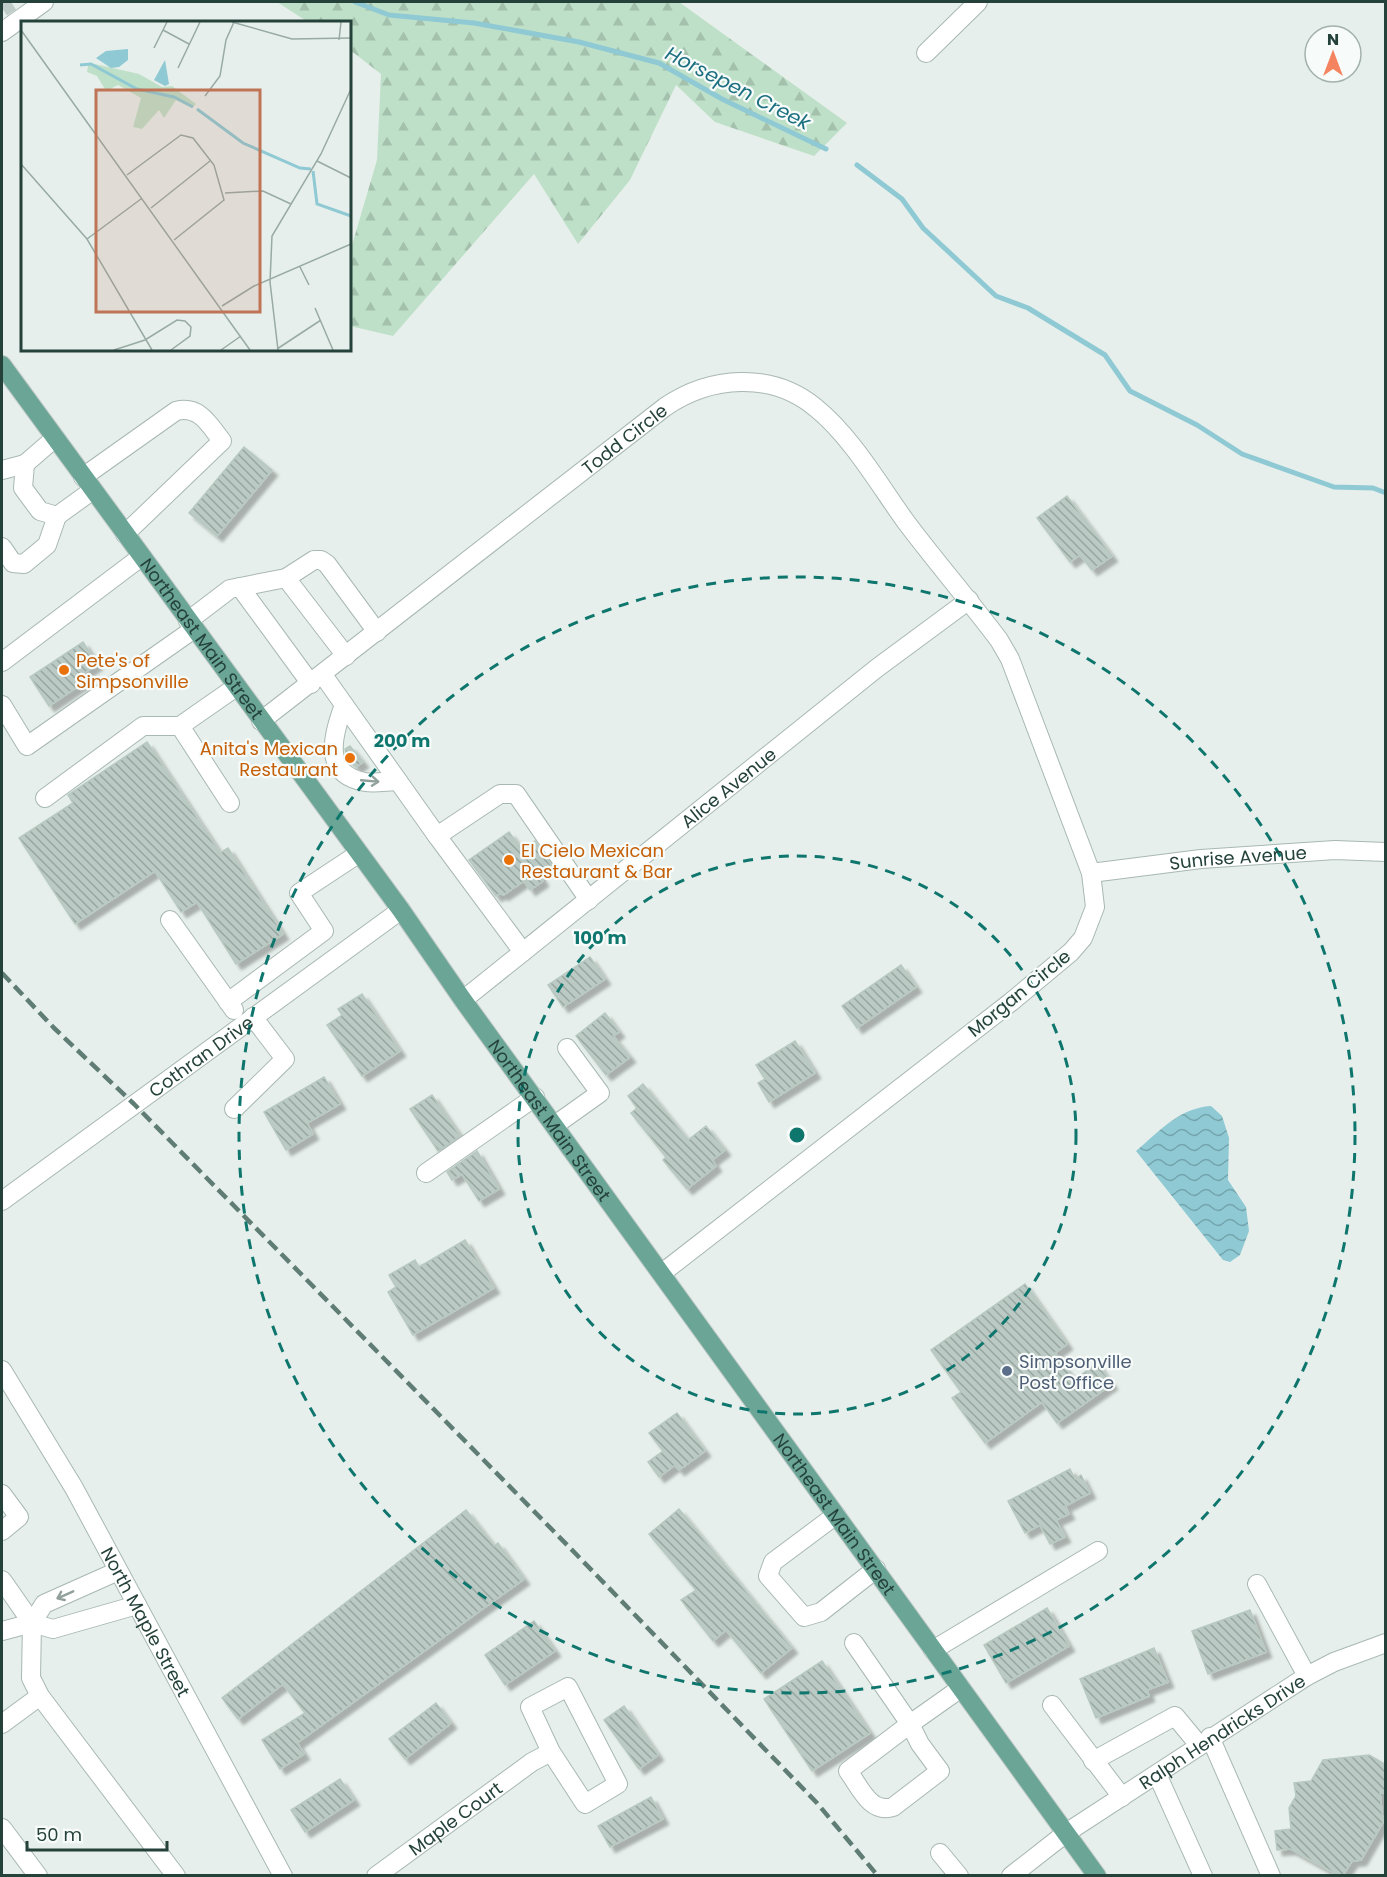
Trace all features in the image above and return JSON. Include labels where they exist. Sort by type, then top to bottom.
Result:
[{"type":"main road","name":"Northeast Main Street","points":[[2,365],[401,910],[463,1000],[1097,1875]]},
{"type":"street","points":[[2,32],[44,2]]},
{"type":"street","points":[[926,53],[978,2]]},
{"type":"street","name":"Todd Circle","points":[[261,721],[317,680],[671,403],[704,387],[744,381],[785,389],[819,410],[969,600]]},
{"type":"street","points":[[2,547],[13,563],[24,564],[47,545],[57,516],[88,483],[176,411],[185,409],[196,412],[206,419],[222,441],[125,534]]},
{"type":"street","points":[[2,470],[25,464],[54,438]]},
{"type":"street","points":[[25,464],[23,488],[40,511],[57,516]]},
{"type":"street","points":[[2,662],[141,557]]},
{"type":"street","points":[[2,705],[27,746],[191,625],[230,589],[286,578],[314,560],[321,560],[327,564],[377,632]]},
{"type":"street","points":[[286,578],[346,656]]},
{"type":"street","points":[[240,587],[317,680],[344,705],[523,952]]},
{"type":"street","name":"Morgan Circle","points":[[662,1273],[1011,1002],[1071,952],[1083,938],[1095,907],[1091,873],[1010,659],[969,600]]},
{"type":"street","name":"Alice Avenue","points":[[463,1000],[877,668],[969,600]]},
{"type":"street","points":[[45,798],[143,726],[180,726],[236,687]]},
{"type":"street","points":[[344,705],[333,734],[333,756],[344,771],[364,782],[398,781]]},
{"type":"street","points":[[180,726],[230,803]]},
{"type":"street","points":[[437,836],[500,794],[516,794],[589,900]]},
{"type":"street","name":"Sunrise Avenue","points":[[1091,873],[1201,859],[1335,850],[1386,852]]},
{"type":"street","points":[[339,954],[299,892],[358,854]]},
{"type":"street","name":"Cothran Drive","points":[[2,1202],[401,910]]},
{"type":"street","points":[[170,920],[228,1002],[285,1059],[234,1109]]},
{"type":"street","points":[[228,1002],[324,931]]},
{"type":"street","points":[[555,1125],[600,1093],[567,1048]]},
{"type":"street","points":[[426,1173],[535,1097]]},
{"type":"street","name":"North Maple Street","points":[[2,1370],[74,1488],[283,1875]]},
{"type":"street","points":[[2,1494],[19,1517],[2,1531]]},
{"type":"street","points":[[836,1515],[773,1562],[768,1576],[804,1617],[821,1612],[876,1569]]},
{"type":"street","points":[[933,1650],[1098,1551]]},
{"type":"street","points":[[118,1571],[44,1604],[32,1623],[31,1678],[40,1696],[176,1875]]},
{"type":"street","points":[[2,1580],[32,1623]]},
{"type":"street","points":[[1257,1584],[1307,1676]]},
{"type":"street","points":[[2,1631],[32,1623],[53,1629],[137,1605]]},
{"type":"street","points":[[854,1643],[910,1724],[920,1744],[940,1771],[893,1807],[884,1810],[874,1807],[848,1771],[910,1724],[961,1688]]},
{"type":"street","name":"Ralph Hendricks Drive","points":[[1011,1875],[1065,1833],[1307,1676],[1334,1662],[1386,1643]]},
{"type":"street","points":[[568,1687],[618,1784],[585,1804],[551,1752],[530,1707],[568,1687]]},
{"type":"street","points":[[2,1724],[40,1696]]},
{"type":"street","points":[[1052,1705],[1122,1797]]},
{"type":"street","points":[[1093,1761],[1175,1716],[1204,1741],[1271,1875]]},
{"type":"street","name":"Maple Court","points":[[376,1875],[532,1762],[551,1752]]},
{"type":"street","points":[[1157,1774],[1203,1875]]},
{"type":"street","points":[[2,1828],[38,1875]]},
{"type":"street","points":[[940,1852],[959,1875]]},
{"type":"green space","points":[[277,2],[679,2],[847,123],[814,156],[715,122],[676,85],[630,180],[578,244],[534,174],[393,336],[351,326],[351,249],[377,160],[381,74],[351,51],[351,21],[306,21]]},
{"type":"water","points":[[1211,1106],[1222,1116],[1229,1138],[1228,1180],[1246,1207],[1249,1231],[1240,1255],[1230,1262],[1223,1260],[1136,1151],[1162,1128],[1180,1116],[1189,1111]]},
{"type":"building","points":[[244,447],[272,470],[217,536],[189,513]]},
{"type":"building","points":[[1067,496],[1112,556],[1092,570],[1080,555],[1070,562],[1037,518]]},
{"type":"building","name":"Pete's of Simpsonville","points":[[83,642],[97,664],[79,677],[83,683],[49,706],[30,677]]},
{"type":"building","points":[[147,742],[220,853],[228,848],[283,934],[236,964],[197,902],[181,912],[155,871],[75,924],[19,838],[73,803],[68,795]]},
{"type":"building","points":[[350,746],[363,762],[356,767],[347,758],[345,749]]},
{"type":"building","name":"El Cielo Mexican Restaurant & Bar","points":[[509,832],[522,850],[535,841],[551,865],[539,874],[543,881],[530,890],[524,881],[503,895],[501,893],[496,896],[469,860]]},
{"type":"building","points":[[590,957],[605,979],[563,1007],[548,985]]},
{"type":"building","points":[[901,965],[916,987],[857,1028],[842,1006]]},
{"type":"building","points":[[362,994],[400,1051],[362,1076],[327,1025],[342,1015],[338,1009]]},
{"type":"building","points":[[605,1013],[619,1032],[613,1036],[630,1057],[606,1075],[576,1036]]},
{"type":"building","points":[[795,1041],[815,1073],[769,1102],[758,1083],[765,1079],[756,1065]]},
{"type":"building","points":[[324,1077],[340,1104],[307,1123],[313,1134],[286,1150],[264,1112]]},
{"type":"building","points":[[643,1084],[688,1140],[706,1126],[725,1150],[712,1160],[716,1166],[687,1189],[663,1160],[666,1157],[631,1113],[637,1108],[628,1096]]},
{"type":"building","points":[[432,1095],[460,1136],[438,1151],[410,1109]]},
{"type":"building","points":[[477,1151],[499,1189],[479,1201],[462,1174],[452,1180],[447,1172]]},
{"type":"building","points":[[465,1240],[494,1288],[413,1335],[388,1292],[396,1287],[389,1275],[415,1260],[419,1267]]},
{"type":"building","name":"Simpsonville Post Office","points":[[1025,1284],[1067,1344],[1055,1353],[1074,1380],[1097,1363],[1112,1384],[1057,1423],[1042,1402],[985,1443],[952,1398],[961,1392],[931,1350]]},
{"type":"building","points":[[677,1413],[705,1451],[679,1470],[675,1465],[659,1477],[648,1462],[663,1451],[649,1433]]},
{"type":"building","points":[[1070,1469],[1075,1479],[1081,1475],[1090,1493],[1065,1506],[1069,1514],[1056,1520],[1065,1537],[1050,1544],[1040,1525],[1025,1533],[1008,1501]]},
{"type":"building","points":[[679,1509],[792,1648],[761,1673],[726,1630],[713,1641],[681,1600],[696,1590],[649,1534]]},
{"type":"building","points":[[466,1510],[494,1546],[498,1543],[524,1579],[297,1743],[304,1754],[280,1769],[262,1740],[305,1713],[283,1684],[238,1719],[222,1698]]},
{"type":"building","points":[[1047,1608],[1069,1646],[1006,1683],[984,1645]]},
{"type":"building","points":[[1250,1610],[1266,1652],[1208,1674],[1192,1631]]},
{"type":"building","points":[[534,1621],[555,1651],[505,1685],[485,1655]]},
{"type":"building","points":[[1154,1648],[1168,1682],[1147,1690],[1149,1696],[1096,1718],[1080,1679]]},
{"type":"building","points":[[822,1661],[870,1733],[812,1771],[764,1699]]},
{"type":"building","points":[[436,1703],[451,1723],[405,1759],[389,1739]]},
{"type":"building","points":[[624,1706],[658,1755],[639,1769],[604,1720]]},
{"type":"building","points":[[1369,1755],[1386,1765],[1386,1792],[1380,1793],[1383,1822],[1361,1860],[1352,1861],[1343,1875],[1338,1875],[1291,1849],[1277,1850],[1275,1831],[1291,1829],[1289,1808],[1296,1796],[1294,1783],[1311,1781],[1323,1760]]},
{"type":"building","points":[[340,1779],[354,1800],[305,1832],[291,1810]]},
{"type":"building","points":[[651,1797],[663,1819],[610,1847],[598,1826]]},
{"type":"waterway","name":"Horsepen Creek","points":[[355,2],[389,15],[474,23],[579,42],[659,63],[722,99],[826,149]]},
{"type":"waterway","name":"Horsepen Creek","points":[[857,165],[902,199],[923,228],[996,296],[1028,308],[1105,355],[1130,391],[1197,425],[1242,454],[1334,487],[1373,488],[1386,493]]},
{"type":"tunnel","points":[[2,8],[11,2]]},
{"type":"railway","points":[[2,973],[54,1028],[134,1104],[575,1553],[817,1803],[878,1876]]},
{"type":"place","name":"Pete's of Simpsonville","points":[[64,670]]},
{"type":"place","name":"Anita's Mexican Restaurant","points":[[350,758]]},
{"type":"place","name":"El Cielo Mexican Restaurant & Bar","points":[[509,860]]},
{"type":"place","name":"Simpsonville Post Office","points":[[1007,1371]]}]
